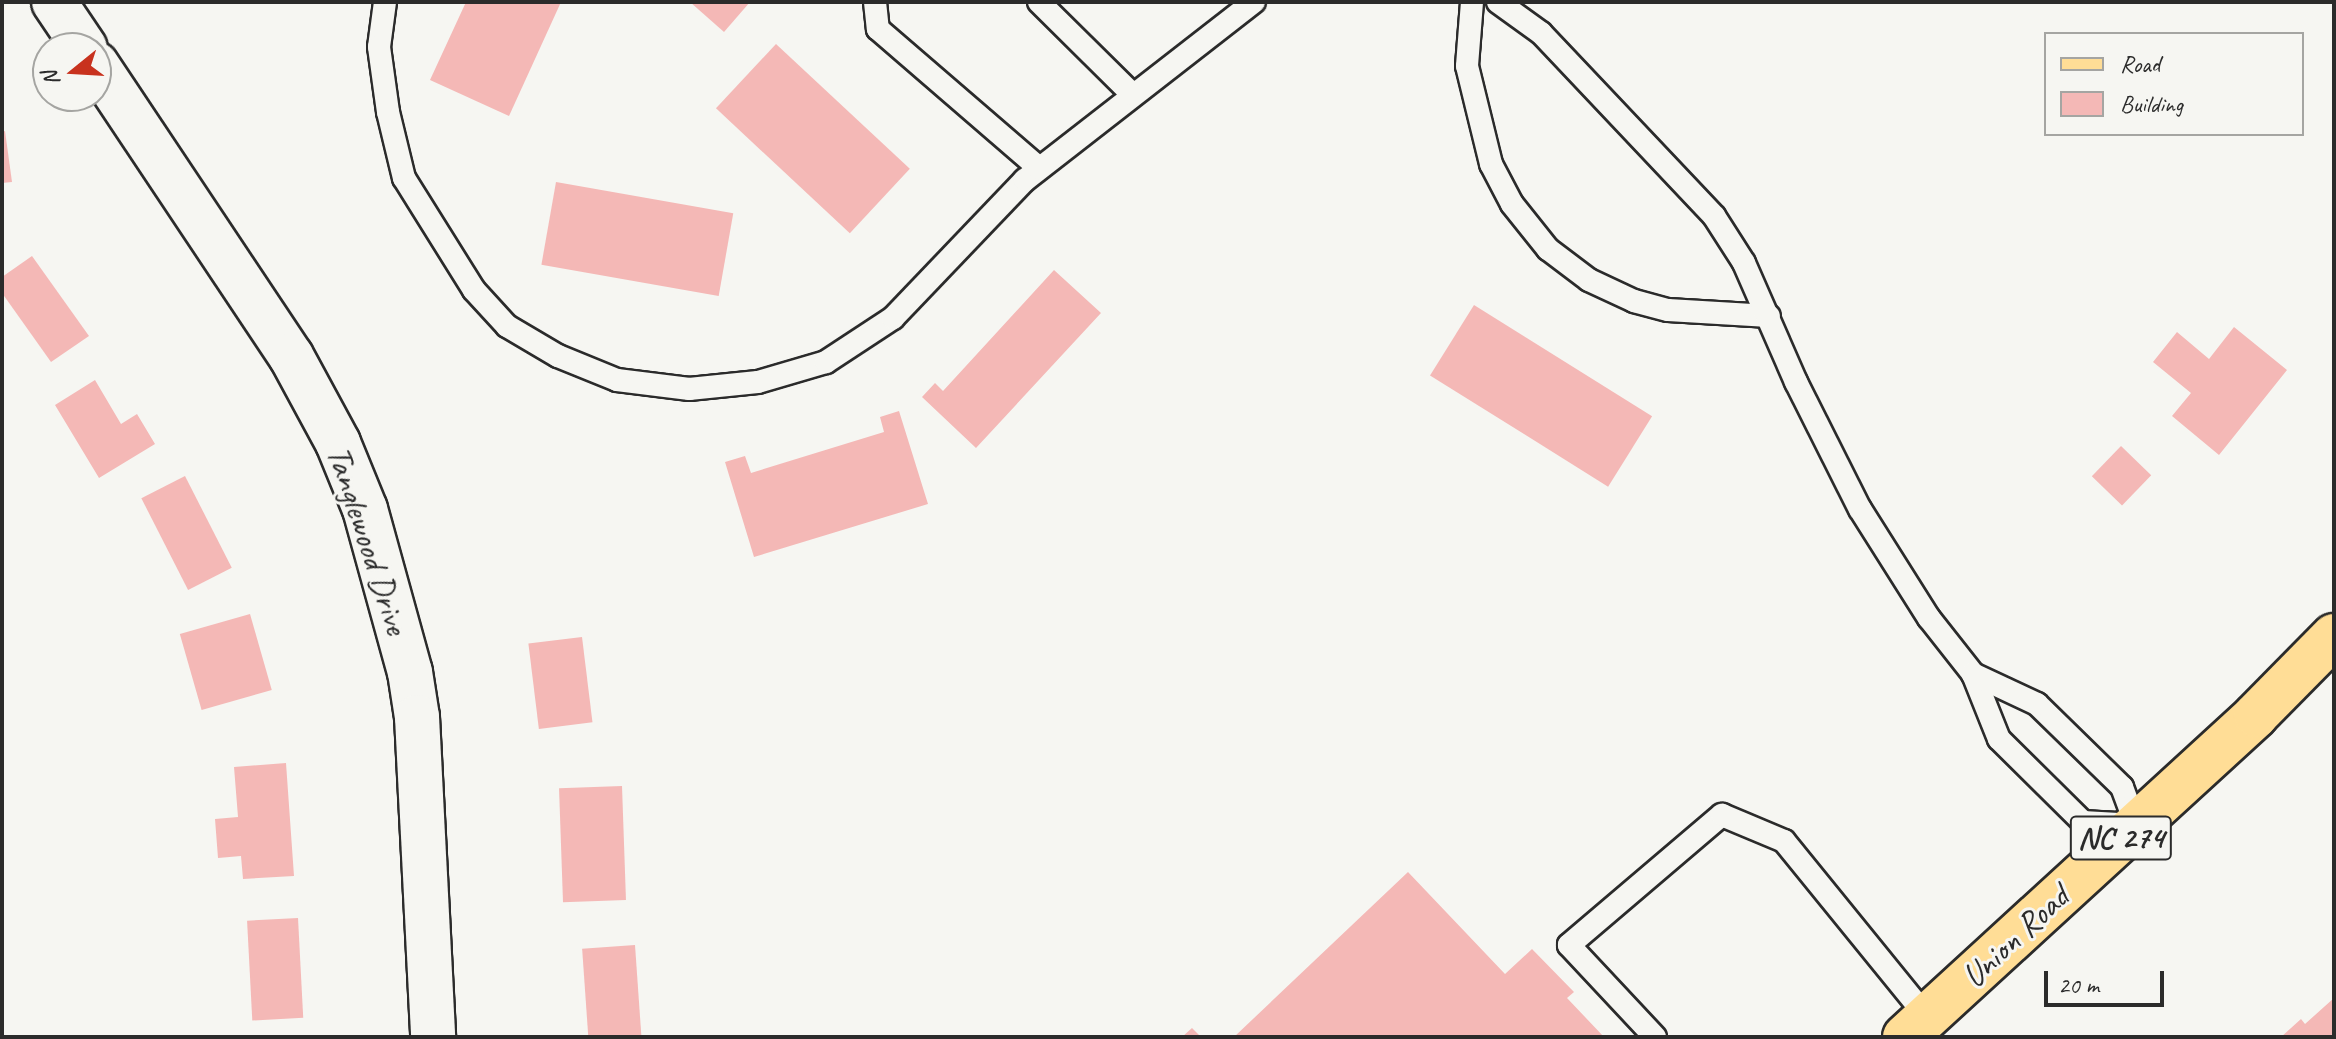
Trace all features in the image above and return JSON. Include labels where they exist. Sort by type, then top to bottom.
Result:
[{"type":"main road","name":"Union Road","points":[[1916,1027],[2256,715],[2334,636]]},
{"type":"street","points":[[54,2],[74,32]]},
{"type":"street","name":"Tanglewood Drive","points":[[112,88],[291,356],[338,443],[365,509],[410,672],[417,717],[433,1037]]},
{"type":"lane","points":[[385,2],[379,47],[388,112],[404,178],[438,238],[474,290],[507,326],[558,356],[617,380],[689,389],[758,382],[826,362],[893,318],[1039,168],[1254,2]]},
{"type":"lane","points":[[875,2],[878,29],[1039,168]]},
{"type":"lane","points":[[1039,2],[1132,94]]},
{"type":"lane","points":[[1472,2],[1467,66],[1491,164],[1512,204],[1548,249],[1589,280],[1634,301],[1668,310],[1769,316]]},
{"type":"lane","points":[[1498,2],[1541,33],[1714,216],[1744,263],[1796,382],[1860,509],[1929,618],[1973,674],[1999,739],[2083,822],[2136,825],[2122,787],[2037,704],[1973,674]]},
{"type":"lane","points":[[1655,1037],[1569,945],[1722,815],[1784,841],[1916,1027]]},
{"type":"building","points":[[466,2],[561,2],[509,116],[430,80]]},
{"type":"building","points":[[690,2],[750,2],[724,32]]},
{"type":"building","points":[[776,44],[910,169],[850,233],[716,108]]},
{"type":"building","points":[[5,131],[12,182],[2,183],[2,132]]},
{"type":"building","points":[[556,182],[733,213],[719,296],[541,265]]},
{"type":"building","points":[[32,256],[89,336],[51,362],[2,293],[2,277]]},
{"type":"building","points":[[1054,270],[1101,313],[976,448],[922,397],[935,383],[943,391]]},
{"type":"building","points":[[1474,305],[1652,416],[1608,487],[1430,375]]},
{"type":"building","points":[[2234,327],[2287,370],[2219,455],[2172,416],[2191,393],[2153,362],[2177,332],[2209,359]]},
{"type":"building","points":[[95,380],[121,424],[137,414],[155,444],[99,478],[55,405]]},
{"type":"building","points":[[899,411],[928,504],[754,557],[725,462],[745,456],[751,473],[884,432],[880,417]]},
{"type":"building","points":[[2121,446],[2151,475],[2122,505],[2092,476]]},
{"type":"building","points":[[185,476],[232,568],[188,590],[141,498]]},
{"type":"building","points":[[250,614],[272,690],[202,710],[180,634]]},
{"type":"building","points":[[582,637],[592,722],[539,729],[528,644]]},
{"type":"building","points":[[286,763],[294,876],[243,879],[241,856],[218,858],[215,819],[238,817],[234,767]]},
{"type":"building","points":[[622,786],[626,900],[563,902],[559,788]]},
{"type":"building","points":[[1408,872],[1505,974],[1532,949],[1574,992],[1567,998],[1604,1037],[1234,1037]]},
{"type":"building","points":[[298,918],[303,1018],[252,1021],[247,921]]},
{"type":"building","points":[[635,945],[641,1037],[588,1037],[582,949]]},
{"type":"building","points":[[2334,998],[2334,1037],[2281,1037],[2301,1019],[2305,1024]]},
{"type":"building","points":[[1192,1028],[1201,1037],[1182,1037]]}]
